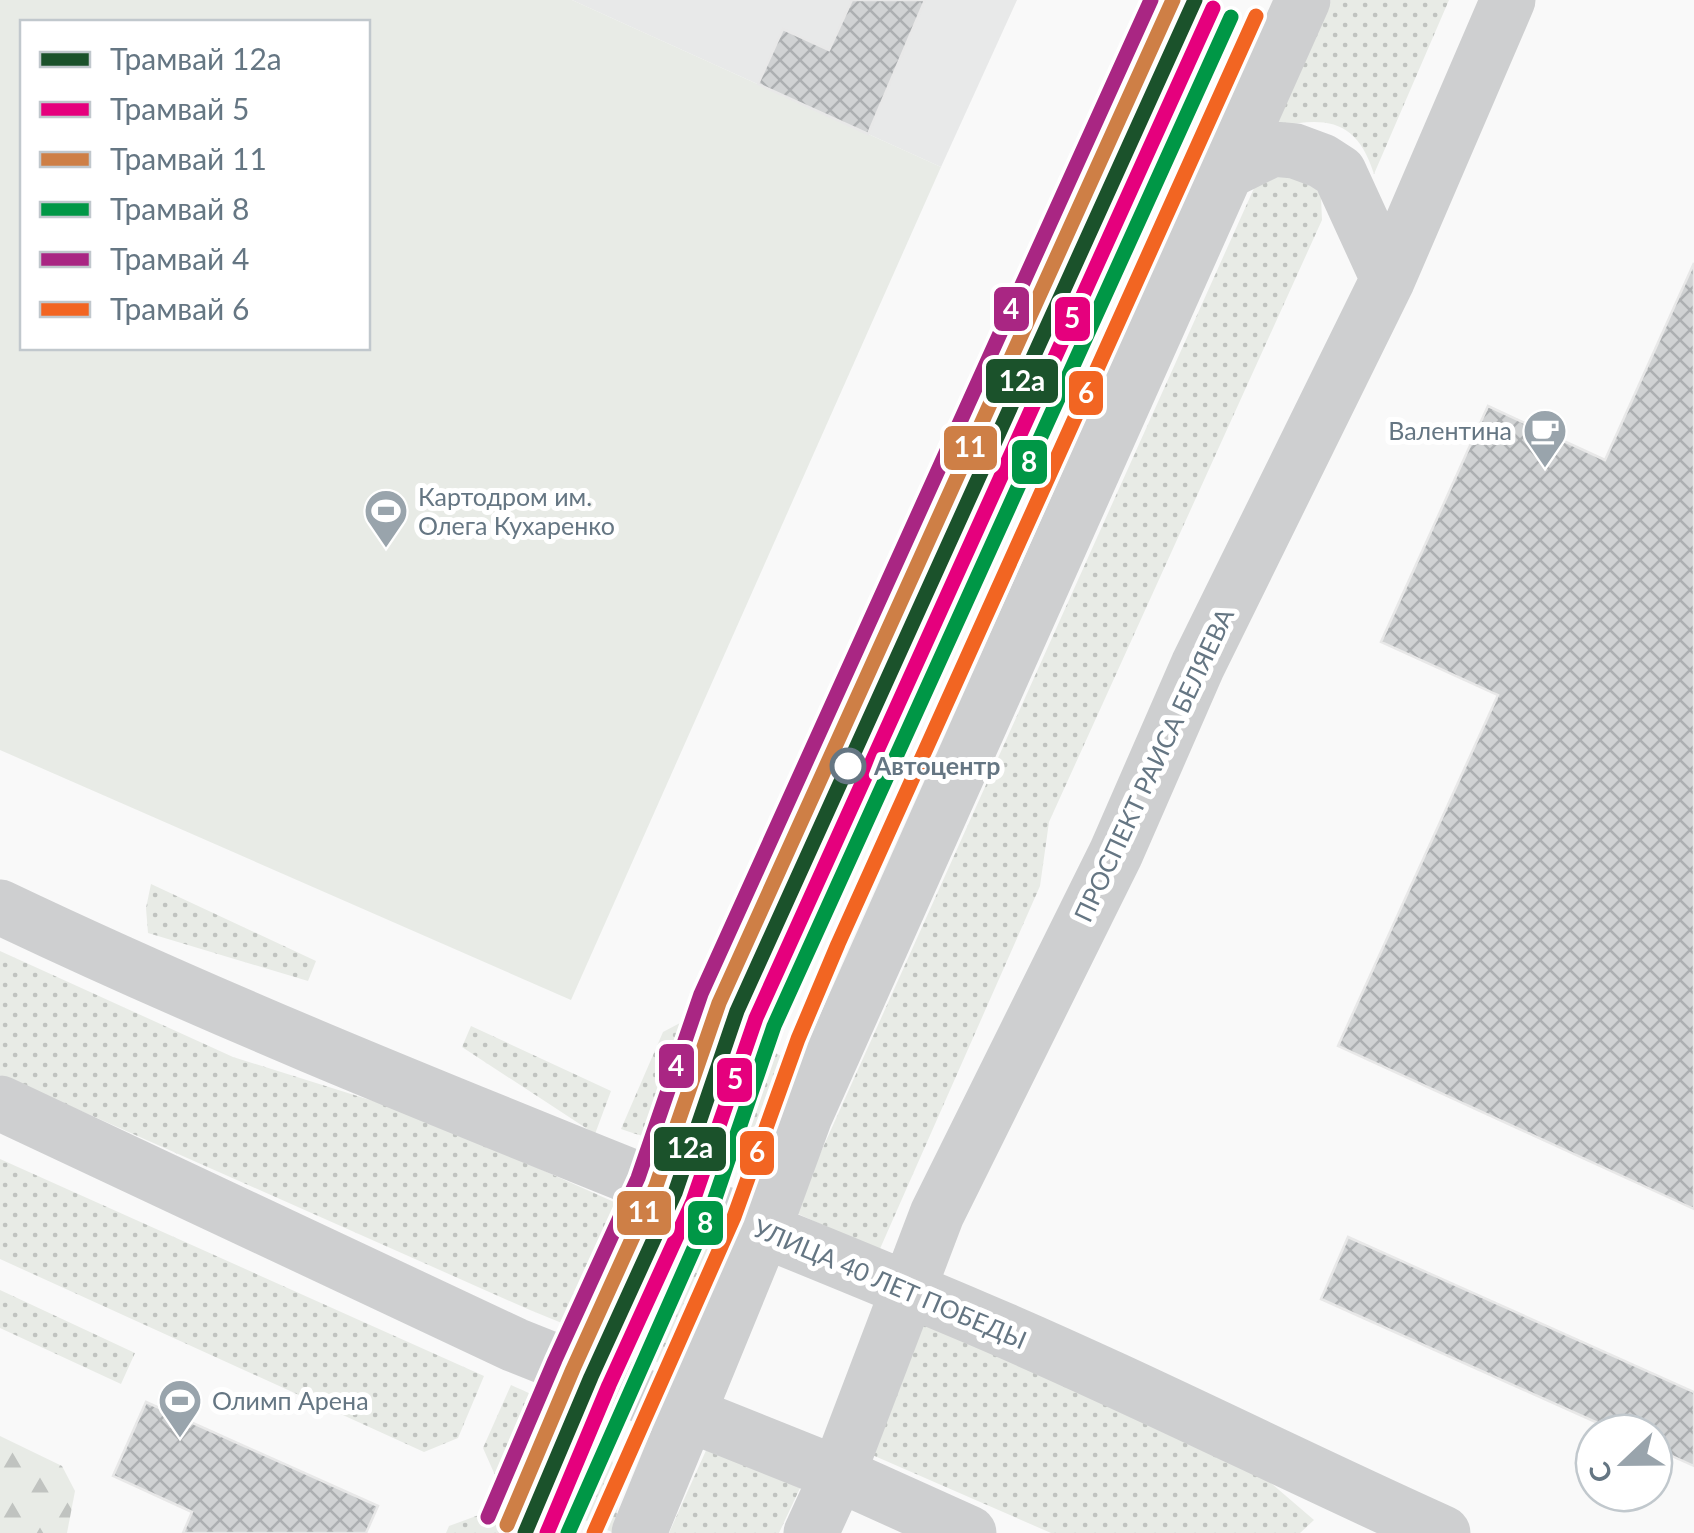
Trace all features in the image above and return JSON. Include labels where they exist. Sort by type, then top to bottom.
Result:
[{"type":"street","points":[[639,1533],[763,1231],[805,1116],[1303,0]]},
{"type":"street","name":"ПРОСПЕКТ РАИСА БЕЛЯЕВА","points":[[810,1533],[838,1474],[936,1214],[1116,853],[1198,665],[1388,279],[1508,0]]},
{"type":"street","points":[[1226,172],[1273,149],[1296,151],[1339,172],[1388,279]]},
{"type":"street","name":"УЛИЦА 40 ЛЕТ ПОБЕДЫ","points":[[0,908],[351,1063],[997,1327],[1442,1532]]},
{"type":"street","points":[[0,1104],[515,1345],[838,1474],[969,1533]]},
{"type":"street","points":[[1415,1533],[1442,1532]]},
{"type":"shaded area","points":[[572,0],[1017,0],[941,167]]},
{"type":"green space","name":"Картодром им. Олега Кухаренко","points":[[0,0],[572,0],[941,167],[571,1000],[0,750]]},
{"type":"green space","points":[[1331,0],[1449,0],[1374,174],[1359,142],[1337,126],[1310,122],[1276,127]]},
{"type":"green space","points":[[1293,174],[1309,178],[1321,197],[1322,220],[1049,822],[1040,886],[879,1251],[794,1212],[1255,186]]},
{"type":"green space","points":[[151,884],[316,961],[308,981],[148,933],[146,908]]},
{"type":"green space","points":[[0,951],[233,1057],[421,1116],[733,1255],[684,1373],[530,1310],[0,1075]]},
{"type":"green space","points":[[695,1015],[794,1062],[778,1101],[761,1122],[724,1139],[661,1140],[621,1129],[663,1032]]},
{"type":"green space","points":[[471,1026],[611,1091],[595,1134],[462,1047]]},
{"type":"green space","points":[[0,1159],[484,1376],[458,1438],[424,1452],[0,1259]]},
{"type":"green space","points":[[0,1290],[135,1353],[121,1384],[0,1328]]},
{"type":"green space","points":[[911,1317],[1258,1472],[1314,1520],[1300,1533],[1051,1533],[854,1447]]},
{"type":"green space","points":[[511,1385],[562,1409],[598,1436],[616,1475],[614,1533],[498,1482],[483,1448]]},
{"type":"green space","points":[[0,1436],[62,1466],[75,1491],[67,1533],[0,1533]]},
{"type":"green space","points":[[708,1446],[800,1488],[779,1533],[669,1533]]},
{"type":"green space","points":[[487,1512],[534,1533],[446,1533],[449,1526]]},
{"type":"building","points":[[852,0],[925,0],[868,134],[758,84],[783,29],[829,50]]},
{"type":"building","points":[[1694,263],[1694,1209],[1338,1046],[1498,695],[1381,642],[1488,406],[1605,460]]},
{"type":"building","points":[[1348,1237],[1694,1392],[1694,1466],[1674,1457],[1674,1413],[1575,1413],[1321,1299]]},
{"type":"building","name":"Олимп Арена","points":[[146,1402],[378,1506],[366,1533],[183,1533],[192,1512],[113,1476]]},
{"type":"tram line","name":"4","points":[[488,1517],[638,1178],[701,994],[1151,0]]},
{"type":"tram line","name":"11","points":[[507,1525],[656,1186],[719,1003],[1173,0]]},
{"type":"tram line","name":"12а","points":[[525,1533],[675,1193],[737,1011],[1195,0]]},
{"type":"tram line","name":"5","points":[[547,1533],[693,1201],[756,1018],[1213,8]]},
{"type":"tram line","name":"6","points":[[594,1533],[734,1217],[798,1039],[838,944],[1256,16]]},
{"type":"tram line","name":"8","points":[[568,1533],[711,1210],[774,1026],[1231,17]]},
{"type":"place","name":"Валентина","points":[[1545,469]]},
{"type":"place","name":"Картодром им. Олега Кухаренко","points":[[386,549]]},
{"type":"place","name":"Автоцентр","points":[[848,766]]},
{"type":"place","name":"Олимп Арена","points":[[180,1439]]}]
